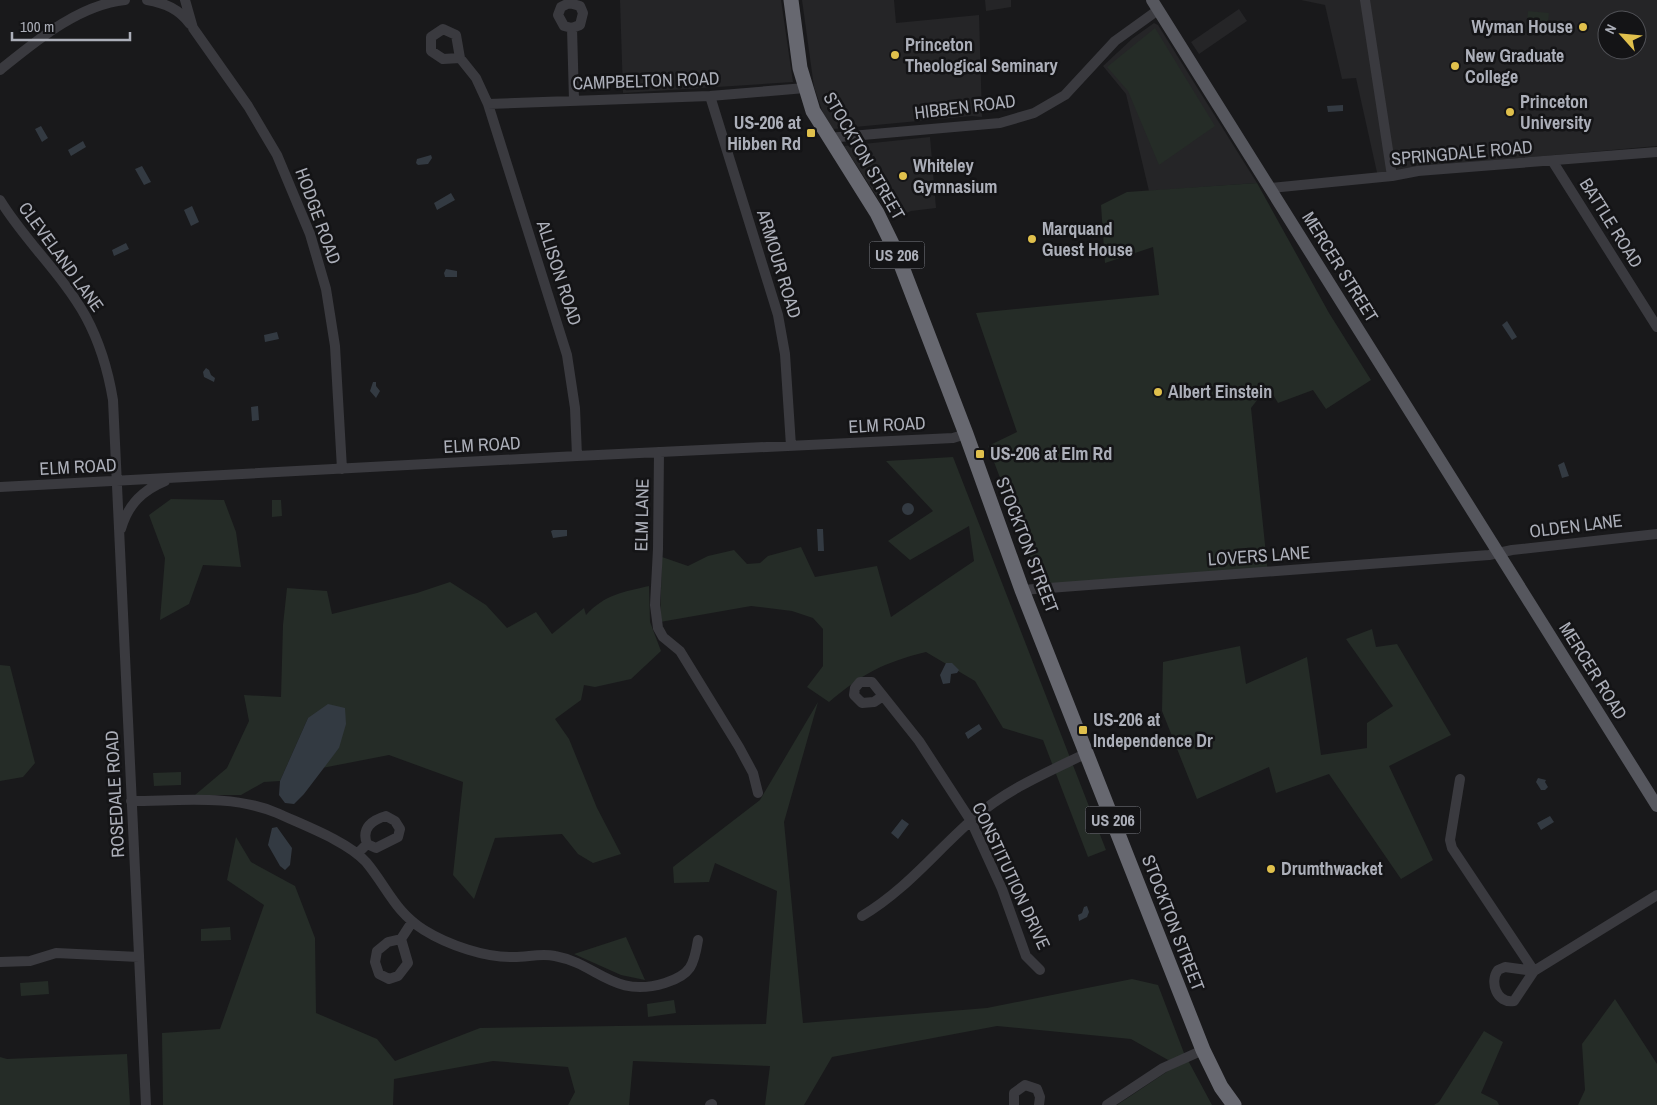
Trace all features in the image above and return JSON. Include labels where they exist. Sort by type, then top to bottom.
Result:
[{"type":"highway","name":"STOCKTON STREET","points":[[792,0],[804,88],[813,111],[888,233],[966,434],[1022,590],[1203,1050],[1221,1088],[1234,1105]]},
{"type":"main road","name":"MERCER STREET","points":[[1155,5],[1499,553]]},
{"type":"main road","name":"MERCER ROAD","points":[[1499,553],[1657,806]]},
{"type":"street","points":[[0,70],[53,30],[101,5],[126,0]]},
{"type":"street","points":[[147,0],[168,5],[194,28]]},
{"type":"street","name":"HODGE ROAD","points":[[185,0],[194,28],[263,130],[290,181],[310,234],[326,289],[335,346],[342,469]]},
{"type":"street","points":[[1365,0],[1392,176]]},
{"type":"street","name":"HIBBEN ROAD","points":[[828,138],[1000,123],[1034,113],[1065,95],[1115,41],[1155,5]]},
{"type":"street","points":[[572,28],[574,100]]},
{"type":"street","name":"ALLISON ROAD","points":[[460,58],[476,78],[488,104],[567,355],[575,408],[577,456]]},
{"type":"street","name":"CAMPBELTON ROAD","points":[[488,104],[710,96],[804,88]]},
{"type":"street","name":"ARMOUR ROAD","points":[[710,96],[778,314],[785,354],[791,446]]},
{"type":"street","name":"SPRINGDALE ROAD","points":[[1271,188],[1392,176],[1418,171],[1553,162],[1657,152]]},
{"type":"street","name":"BATTLE ROAD","points":[[1553,162],[1657,327]]},
{"type":"street","name":"CLEVELAND LANE","points":[[0,200],[25,238],[75,298],[96,336],[109,377],[113,400],[116,481]]},
{"type":"street","name":"ELM ROAD","points":[[0,487],[953,438],[966,434]]},
{"type":"street","name":"ELM LANE","points":[[659,452],[655,605],[658,628],[663,637],[680,651],[739,747],[753,773],[758,793]]},
{"type":"street","points":[[119,539],[125,517],[136,499],[148,489],[169,479]]},
{"type":"street","name":"ROSEDALE ROAD","points":[[116,481],[146,1105]]},
{"type":"street","name":"OLDEN LANE","points":[[1499,553],[1657,534]]},
{"type":"street","name":"LOVERS LANE","points":[[1022,590],[1499,553]]},
{"type":"street","name":"CONSTITUTION DRIVE","points":[[883,696],[936,766],[971,821],[1002,889],[1026,956],[1040,970]]},
{"type":"street","points":[[862,916],[879,906],[917,875],[971,821],[1008,793],[1087,754]]},
{"type":"street","points":[[1460,779],[1450,840],[1452,848],[1534,971],[1657,895]]},
{"type":"street","points":[[131,801],[246,803],[277,813],[357,854],[372,871],[392,901],[412,922],[429,933],[481,954],[510,957],[538,954],[565,958],[611,982],[631,988],[652,987],[673,981],[688,972],[695,960],[698,940]]},
{"type":"street","points":[[357,854],[367,844]]},
{"type":"street","points":[[401,939],[412,922]]},
{"type":"street","points":[[0,962],[30,961],[56,953],[139,956]]},
{"type":"street","points":[[1107,1105],[1157,1072],[1203,1050]]},
{"type":"street","points":[[1014,1105],[1014,1093],[1024,1085],[1037,1089],[1040,1097],[1039,1105]]},
{"type":"shaded area","points":[[620,0],[781,0],[793,82],[623,93]]},
{"type":"shaded area","name":"Princeton Theological Seminary","points":[[802,0],[894,0],[896,23],[979,15],[982,117],[972,116],[833,129],[823,113],[814,87]]},
{"type":"shaded area","name":"Princeton Theological Seminary","points":[[985,0],[1011,0],[1011,7],[986,11]]},
{"type":"shaded area","name":"Princeton University","points":[[1301,0],[1657,0],[1657,146],[1420,167],[1378,177],[1356,78],[1342,79],[1325,5]]},
{"type":"shaded area","points":[[1239,9],[1247,21],[1199,54],[1191,42]]},
{"type":"shaded area","points":[[1528,11],[1549,13],[1547,34],[1526,32]]},
{"type":"shaded area","name":"Princeton Theological Seminary","points":[[1154,23],[1158,25],[1257,183],[1149,191],[1126,94],[1103,66],[1133,38]]},
{"type":"shaded area","points":[[1155,28],[1215,126],[1159,165],[1128,91],[1107,67]]},
{"type":"shaded area","points":[[1343,105],[1343,111],[1328,112],[1327,106]]},
{"type":"shaded area","points":[[41,126],[48,138],[42,142],[35,129]]},
{"type":"shaded area","points":[[930,137],[936,208],[911,211],[892,220],[844,146]]},
{"type":"shaded area","points":[[83,141],[86,147],[71,156],[68,150]]},
{"type":"shaded area","points":[[431,155],[432,158],[428,164],[418,165],[416,163],[417,159]]},
{"type":"shaded area","points":[[142,166],[151,182],[144,185],[135,169]]},
{"type":"shaded area","points":[[1257,183],[1329,313],[1371,380],[1326,409],[1313,390],[1278,403],[1268,386],[1251,408],[1268,574],[1042,589],[988,446],[1017,432],[976,313],[1159,295],[1153,247],[1105,263],[1101,205],[1127,192]]},
{"type":"shaded area","points":[[451,193],[455,200],[437,210],[434,203]]},
{"type":"shaded area","points":[[192,206],[199,222],[191,226],[184,210]]},
{"type":"shaded area","points":[[126,243],[129,249],[114,256],[112,250]]},
{"type":"shaded area","points":[[446,269],[457,271],[457,277],[445,277]]},
{"type":"shaded area","points":[[1507,321],[1517,337],[1512,340],[1502,325]]},
{"type":"shaded area","points":[[277,332],[279,339],[265,342],[264,335]]},
{"type":"shaded area","points":[[206,368],[215,378],[214,382],[204,377],[203,372]]},
{"type":"shaded area","points":[[373,382],[376,382],[376,386],[380,391],[376,398],[370,391]]},
{"type":"shaded area","points":[[258,406],[259,420],[252,421],[251,407]]},
{"type":"shaded area","points":[[953,457],[1106,850],[1088,857],[1043,740],[1003,728],[975,681],[926,652],[897,660],[874,670],[829,702],[807,687],[823,666],[823,629],[813,618],[792,611],[751,606],[660,622],[662,557],[688,566],[708,556],[734,550],[747,564],[760,563],[768,556],[801,547],[815,577],[877,566],[891,617],[974,561],[969,526],[910,560],[888,541],[933,511],[886,461]]},
{"type":"shaded area","points":[[1564,462],[1569,476],[1562,478],[1558,465]]},
{"type":"shaded area","points":[[171,499],[224,500],[236,532],[241,567],[203,565],[189,604],[160,620],[165,558],[149,515]]},
{"type":"shaded area","points":[[272,500],[281,500],[282,516],[272,517]]},
{"type":"shaded area","points":[[910,503],[913,504],[913,514],[906,515],[903,514],[902,507],[903,504]]},
{"type":"shaded area","points":[[817,529],[823,529],[824,551],[818,551]]},
{"type":"shaded area","points":[[567,530],[567,536],[553,538],[551,531]]},
{"type":"shaded area","points":[[450,582],[486,605],[507,628],[536,612],[552,634],[584,608],[586,615],[607,599],[649,586],[650,622],[661,651],[631,679],[595,687],[584,685],[581,700],[555,719],[569,739],[597,808],[621,854],[593,863],[578,854],[562,834],[495,838],[474,899],[453,875],[463,782],[389,755],[322,768],[339,748],[308,718],[280,781],[264,782],[241,795],[195,795],[227,768],[249,721],[244,695],[281,697],[283,625],[287,588],[327,591],[332,614],[417,593]]},
{"type":"shaded area","points":[[1372,629],[1376,647],[1397,644],[1451,735],[1389,766],[1433,860],[1401,879],[1329,774],[1276,793],[1269,767],[1197,799],[1162,711],[1163,662],[1240,646],[1246,684],[1307,657],[1321,755],[1367,748],[1367,723],[1393,706],[1346,639]]},
{"type":"shaded area","points":[[946,663],[952,663],[959,670],[957,673],[951,674],[950,683],[943,684],[940,675]]},
{"type":"shaded area","points":[[0,665],[10,666],[35,763],[23,777],[0,781]]},
{"type":"shaded area","points":[[818,702],[784,822],[803,1023],[987,1008],[1132,979],[1158,985],[1184,1053],[1212,1105],[1117,1105],[1177,1065],[1131,1039],[997,1026],[832,1057],[804,1105],[765,1105],[770,1066],[633,1061],[629,1105],[568,1105],[575,1092],[568,1067],[493,1061],[394,1079],[393,1105],[163,1105],[162,1033],[220,1029],[264,905],[227,880],[236,837],[251,862],[295,886],[315,938],[316,1013],[377,1039],[395,1061],[480,1028],[766,1024],[777,891],[715,863],[709,882],[674,883],[673,867],[760,800]]},
{"type":"shaded area","points":[[328,704],[345,708],[346,724],[339,748],[304,794],[294,804],[285,803],[279,795],[280,781],[308,718]]},
{"type":"shaded area","points":[[979,724],[982,729],[968,739],[965,733]]},
{"type":"shaded area","points":[[181,772],[181,785],[154,786],[153,773]]},
{"type":"shaded area","points":[[1538,778],[1546,780],[1545,782],[1548,787],[1545,790],[1541,790],[1536,782]]},
{"type":"shaded area","points":[[1550,816],[1554,822],[1541,830],[1537,823]]},
{"type":"shaded area","points":[[902,819],[909,824],[898,839],[891,833]]},
{"type":"shaded area","points":[[277,827],[292,848],[290,865],[285,870],[280,866],[268,845],[272,828]]},
{"type":"shaded area","points":[[1087,906],[1089,912],[1087,917],[1079,921],[1078,915]]},
{"type":"shaded area","points":[[230,927],[231,940],[201,941],[201,929]]},
{"type":"shaded area","points":[[626,937],[645,980],[621,975],[574,954]]},
{"type":"shaded area","points":[[48,981],[49,994],[21,996],[20,983]]},
{"type":"shaded area","points":[[1615,999],[1657,1064],[1657,1105],[1578,1105],[1585,1090],[1582,1044]]},
{"type":"shaded area","points":[[674,1000],[676,1013],[648,1017],[647,1004]]},
{"type":"shaded area","points":[[1484,1031],[1503,1042],[1481,1093],[1497,1101],[1499,1105],[1434,1105],[1439,1102]]},
{"type":"shaded area","points":[[127,1054],[130,1105],[0,1105],[0,1057],[7,1059]]},
{"type":"place","name":"Wyman House","points":[[1583,27]]},
{"type":"place","name":"Princeton Theological Seminary","points":[[895,55]]},
{"type":"place","name":"New Graduate College","points":[[1455,66]]},
{"type":"place","name":"Princeton University","points":[[1510,112]]},
{"type":"place","name":"US-206 at Hibben Rd","points":[[811,133]]},
{"type":"place","name":"Whiteley Gymnasium","points":[[903,176]]},
{"type":"place","name":"Marquand Guest House","points":[[1032,239]]},
{"type":"place","name":"Albert Einstein","points":[[1158,392]]},
{"type":"place","name":"US-206 at Elm Rd","points":[[980,454]]},
{"type":"place","name":"US-206 at Independence Dr","points":[[1083,730]]},
{"type":"place","name":"Drumthwacket","points":[[1271,869]]}]
